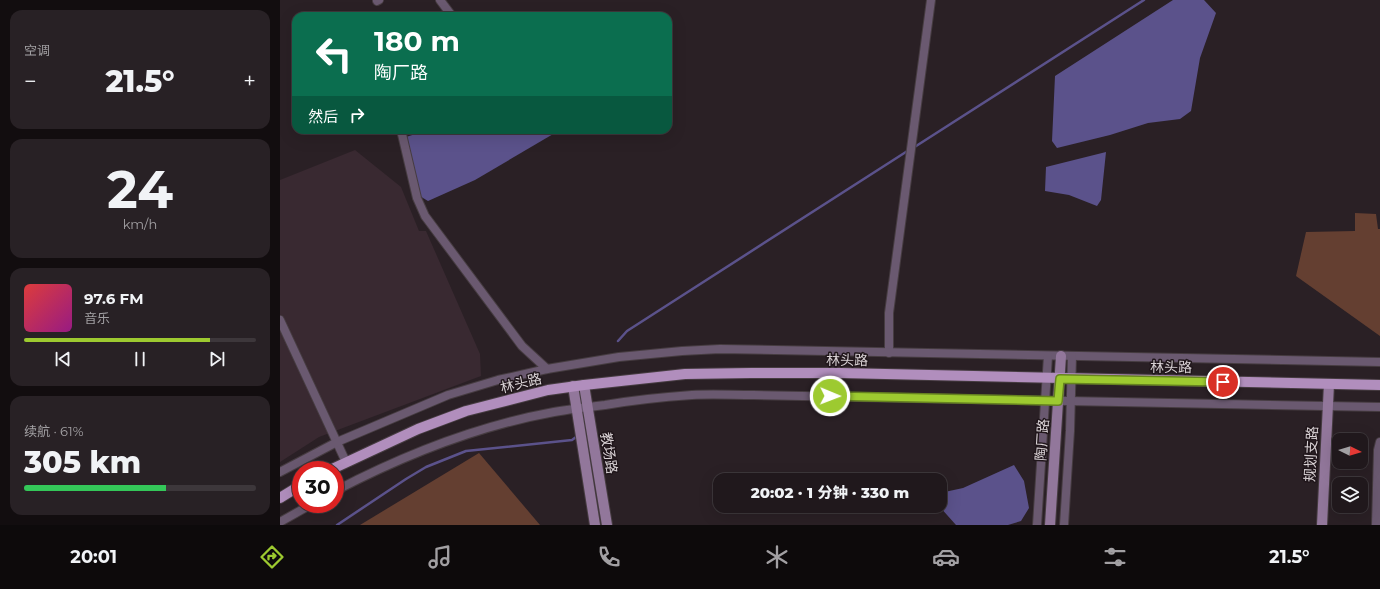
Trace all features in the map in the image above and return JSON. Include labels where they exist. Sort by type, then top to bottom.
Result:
[{"type":"main road","name":"陶厂路","points":[[1050,525],[1061,356]]},
{"type":"main road","name":"林头路","points":[[346,462],[418,429],[466,411],[548,390],[685,374],[751,372],[1380,385]]},
{"type":"main road","name":"规划支路","points":[[1322,525],[1329,384]]},
{"type":"main road","name":"教场路","points":[[584,385],[607,525]]},
{"type":"main road","name":"教场路","points":[[572,386],[594,525]]},
{"type":"main road","points":[[280,498],[292,491]]},
{"type":"street","points":[[440,0],[449,12]]},
{"type":"street","points":[[889,353],[889,313],[931,0]]},
{"type":"street","points":[[403,134],[417,198],[425,216],[528,354],[547,369]]},
{"type":"street","points":[[280,320],[346,462]]},
{"type":"street","points":[[280,472],[337,442],[448,395],[498,380],[547,369],[619,357],[720,349],[1380,362]]},
{"type":"street","points":[[1037,525],[1048,356]]},
{"type":"street","points":[[1064,525],[1070,431],[1072,356]]},
{"type":"street","points":[[344,487],[402,459],[461,437],[512,422],[554,412],[634,400],[693,395],[1380,407]]},
{"type":"street","points":[[1376,525],[1378,450],[1380,442]]},
{"type":"street","points":[[280,522],[296,513]]},
{"type":"shaded area","points":[[1173,0],[1204,0],[1216,13],[1200,58],[1191,111],[1180,119],[1148,123],[1110,135],[1057,148],[1052,141],[1055,76]]},
{"type":"shaded area","points":[[415,134],[553,134],[475,180],[428,201],[418,195],[406,137]]},
{"type":"shaded area","points":[[355,150],[401,187],[419,231],[426,231],[480,354],[481,376],[319,437],[280,462],[280,180]]},
{"type":"shaded area","points":[[1106,152],[1101,200],[1097,206],[1069,195],[1045,191],[1046,167]]},
{"type":"shaded area","points":[[1355,213],[1376,214],[1378,229],[1380,229],[1380,336],[1296,276],[1306,232],[1355,231]]},
{"type":"shaded area","points":[[479,453],[540,525],[360,525]]},
{"type":"shaded area","points":[[1014,465],[1024,481],[1029,508],[1021,521],[1008,525],[956,525],[945,513],[947,513],[947,491],[963,488]]},
{"type":"waterway","points":[[913,148],[1144,0]]},
{"type":"waterway","points":[[618,341],[627,331],[909,150]]},
{"type":"waterway","points":[[337,525],[426,467],[466,451],[572,440],[576,437]]},
{"type":"route","points":[[830,396],[1058,401],[1060,379],[1223,382]]}]
